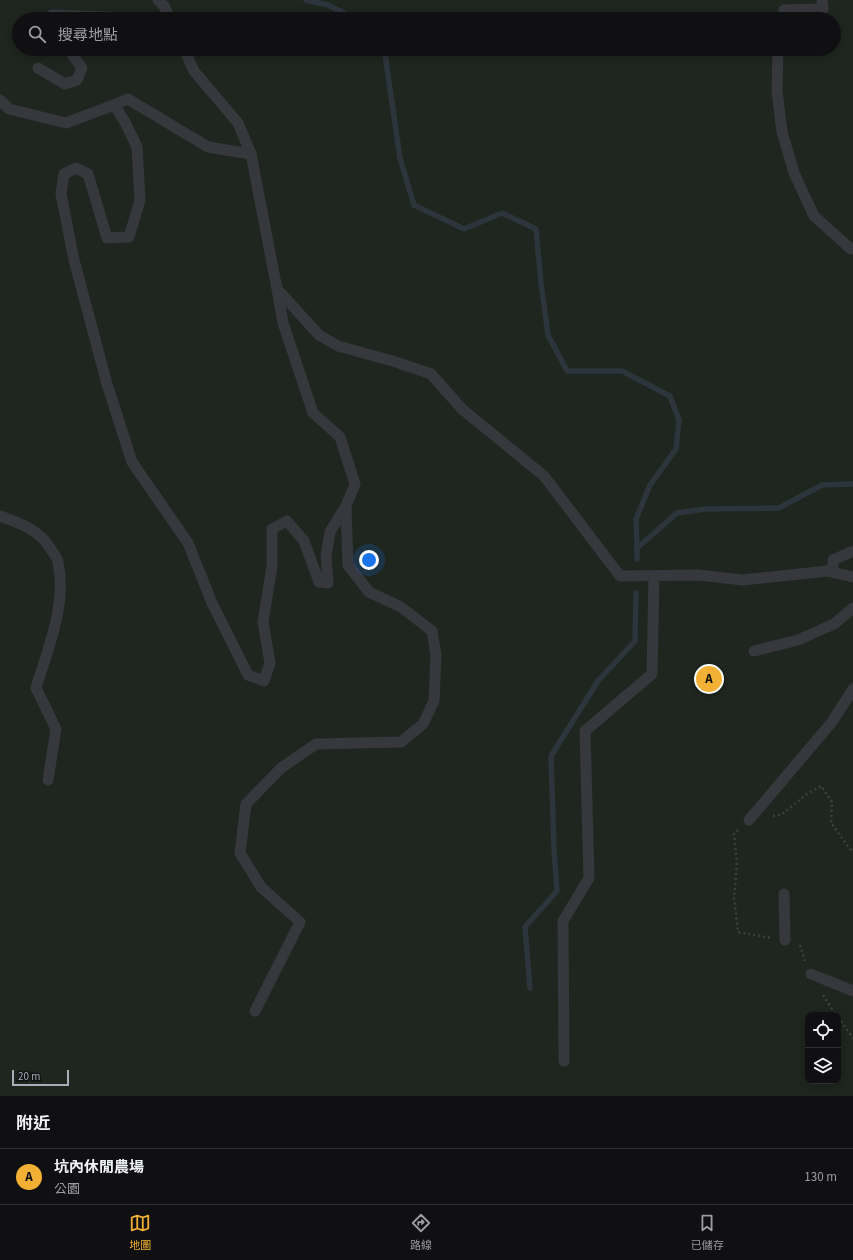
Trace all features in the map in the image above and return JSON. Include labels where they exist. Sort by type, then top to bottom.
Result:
[{"type":"lane","points":[[158,0],[164,6],[167,12]]},
{"type":"lane","points":[[784,12],[784,10],[823,9],[822,0]]},
{"type":"lane","points":[[38,68],[65,84],[77,80],[82,68],[73,56]]},
{"type":"lane","points":[[114,105],[125,122],[137,146],[140,200],[129,237],[107,238],[88,174],[76,168],[64,174],[61,194],[74,260],[107,384],[132,462],[188,543],[212,603],[248,675],[264,681],[270,663],[263,622],[272,566],[272,530],[288,521],[304,541],[319,582],[328,583],[326,556],[330,532],[346,506],[355,484],[340,437],[313,413],[284,323],[251,154],[238,123],[194,71],[187,56]]},
{"type":"lane","points":[[778,56],[777,91],[782,132],[794,173],[814,216],[851,249],[853,249]]},
{"type":"lane","points":[[0,100],[9,109],[66,123],[128,99],[208,147],[251,154]]},
{"type":"lane","points":[[277,289],[319,334],[338,346],[396,362],[431,374],[462,409],[544,476],[620,576],[698,575],[743,580],[827,571],[853,577]]},
{"type":"lane","points":[[255,1011],[300,922],[261,887],[240,854],[246,804],[281,768],[316,744],[401,742],[423,724],[434,701],[436,655],[432,631],[401,607],[369,592],[348,565],[346,506]]},
{"type":"lane","points":[[0,516],[22,524],[42,537],[58,560],[60,588],[57,618],[36,688],[56,728],[48,780]]},
{"type":"lane","points":[[833,572],[833,560],[853,551]]},
{"type":"lane","points":[[564,1061],[563,921],[590,878],[585,731],[652,674],[654,576]]},
{"type":"lane","points":[[754,651],[798,640],[834,624],[853,608]]},
{"type":"lane","points":[[749,820],[832,722],[853,689]]},
{"type":"lane","points":[[784,894],[785,940]]},
{"type":"lane","points":[[811,974],[853,991]]},
{"type":"path","points":[[841,1021],[853,1038]]},
{"type":"shaded area","points":[[0,0],[853,0],[853,1096],[0,1096]]},
{"type":"waterway","points":[[306,0],[328,5],[342,12]]},
{"type":"waterway","points":[[385,56],[400,158],[414,205],[464,229],[502,213],[536,229],[548,335],[567,371],[622,371],[670,396],[679,420],[676,449],[650,485],[636,519],[637,548],[677,513],[706,509],[779,508],[822,485],[853,484]]},
{"type":"waterway","points":[[637,548],[637,559]]},
{"type":"waterway","points":[[530,988],[525,927],[557,891],[551,756],[598,681],[635,641],[636,593]]},
{"type":"place","name":"坑內休閒農場","points":[[709,679]]}]
